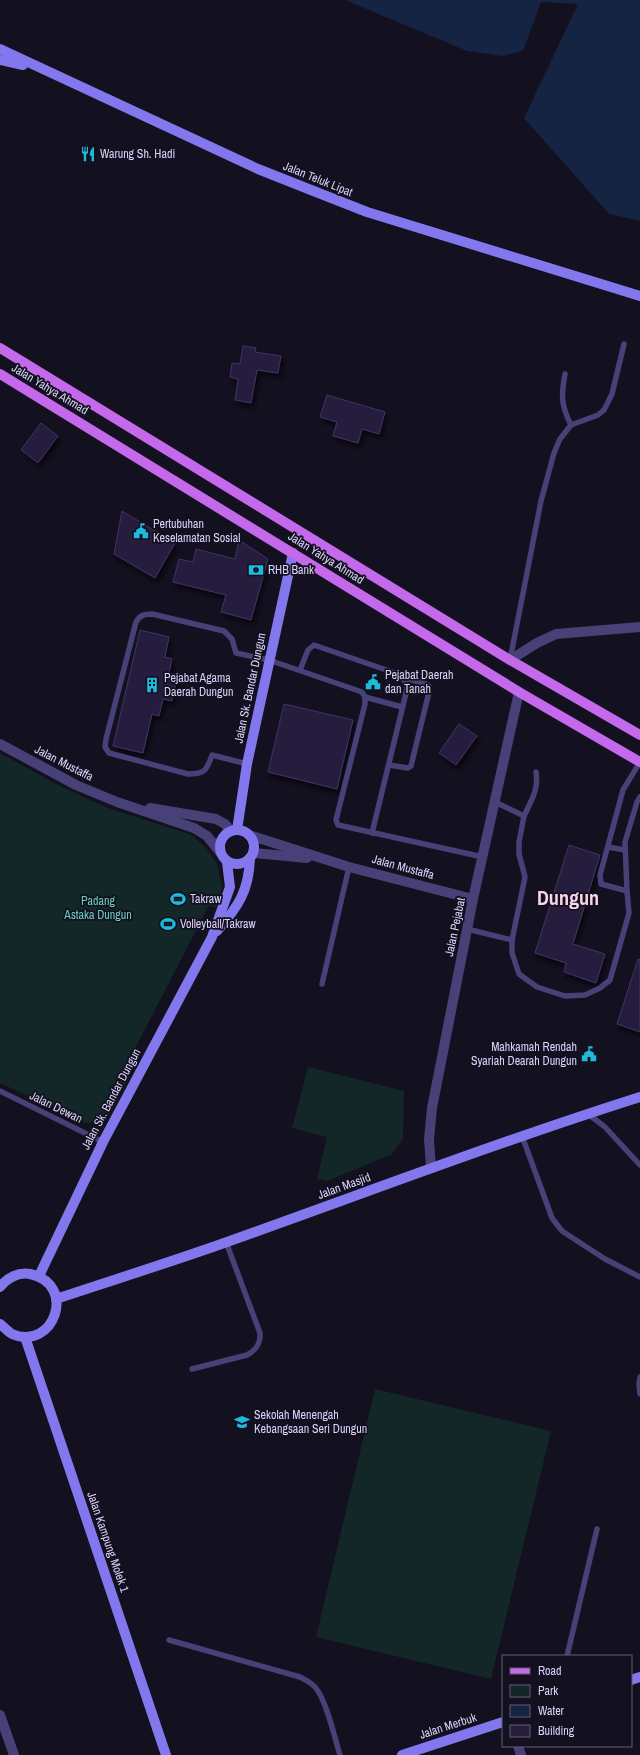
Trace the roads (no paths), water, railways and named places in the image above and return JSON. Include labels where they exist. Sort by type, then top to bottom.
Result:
[{"type":"main road","name":"Jalan Yahya Ahmad","points":[[0,348],[510,660],[640,735]]},
{"type":"main road","name":"Jalan Yahya Ahmad","points":[[0,374],[519,692],[640,762]]},
{"type":"street","name":"Jalan Teluk Lipat","points":[[0,49],[258,169],[367,212],[640,296]]},
{"type":"street","points":[[0,60],[37,67]]},
{"type":"street","name":"Jalan Sk. Bandar Dungun","points":[[234,830],[293,553]]},
{"type":"street","points":[[510,660],[537,642],[556,634],[640,627]]},
{"type":"street","name":"Jalan Pejabat","points":[[431,1168],[429,1139],[431,1114],[473,899],[519,692]]},
{"type":"street","name":"Jalan Mustaffa","points":[[0,744],[76,785],[117,802],[194,828],[208,836],[220,852]]},
{"type":"street","name":"Jalan Mustaffa","points":[[117,802],[216,819],[234,830]]},
{"type":"street","points":[[234,830],[249,835],[253,840],[252,855],[239,865],[227,862],[220,852],[222,839],[234,830]]},
{"type":"street","name":"Jalan Mustaffa","points":[[249,835],[349,867],[473,899]]},
{"type":"street","name":"Jalan Sk. Bandar Dungun","points":[[212,937],[235,910],[241,899],[249,878],[252,855]]},
{"type":"street","name":"Jalan Mustaffa","points":[[252,855],[327,860]]},
{"type":"street","name":"Jalan Sk. Bandar Dungun","points":[[39,1276],[103,1142],[212,937],[230,887],[227,862]]},
{"type":"street","name":"Jalan Masjid","points":[[56,1299],[226,1242],[588,1113],[640,1097]]},
{"type":"street","points":[[0,1287],[5,1281],[15,1275],[27,1273],[39,1276],[47,1282],[53,1290],[56,1299],[56,1313],[50,1326],[39,1334],[25,1337],[11,1334],[0,1324]]},
{"type":"street","name":"Jalan Kampung Molek 1","points":[[25,1337],[166,1755]]},
{"type":"street","points":[[0,1715],[14,1755]]},
{"type":"street","name":"Jalan Merbuk","points":[[402,1755],[502,1722]]},
{"type":"lane","points":[[510,660],[543,494],[554,453],[560,439],[571,426],[598,415],[604,410],[612,394],[624,344]]},
{"type":"lane","points":[[565,374],[562,398],[571,426]]},
{"type":"lane","points":[[247,764],[212,755],[208,768],[199,774],[188,774],[109,753],[105,747],[106,739],[136,622],[139,617],[145,614],[224,631],[232,639],[236,653],[269,660],[362,692],[365,697],[365,704],[336,820],[338,825],[483,857]]},
{"type":"lane","points":[[300,670],[308,650],[314,645],[429,686],[429,692],[411,766],[408,768],[389,765]]},
{"type":"lane","points":[[372,833],[406,689],[406,682],[402,677]]},
{"type":"lane","points":[[365,697],[402,707]]},
{"type":"lane","points":[[627,891],[601,884],[600,875],[624,790],[640,762]]},
{"type":"lane","points":[[536,772],[538,781],[536,790],[524,816],[519,842],[519,854],[526,877],[512,940],[512,953],[519,974],[537,987],[565,996],[585,995],[600,988],[610,980],[629,913],[625,842],[637,802],[640,797]]},
{"type":"lane","points":[[495,802],[524,816]]},
{"type":"lane","points":[[608,847],[625,850]]},
{"type":"lane","points":[[322,984],[349,867]]},
{"type":"lane","points":[[467,929],[512,940]]},
{"type":"lane","name":"Jalan Dewan","points":[[0,1091],[103,1142]]},
{"type":"lane","points":[[588,1113],[605,1127],[640,1165]]},
{"type":"lane","points":[[522,1136],[552,1218],[562,1231],[605,1259],[640,1277]]},
{"type":"lane","points":[[192,1369],[247,1355],[254,1351],[261,1340],[260,1333],[226,1242]]},
{"type":"lane","points":[[640,1377],[638,1384],[640,1394]]},
{"type":"lane","points":[[567,1655],[597,1529]]},
{"type":"lane","points":[[169,1640],[300,1677],[309,1682],[316,1688],[321,1697],[340,1755]]},
{"type":"water","points":[[345,0],[640,0],[640,221],[609,214],[524,118],[578,4],[541,2],[523,51],[503,56],[467,51]]},
{"type":"place","name":"Warung Sh. Hadi","points":[[88,154]]},
{"type":"place","name":"Pertubuhan Keselamatan Sosial","points":[[141,531]]},
{"type":"place","name":"RHB Bank","points":[[256,570]]},
{"type":"place","name":"Pejabat Daerah dan Tanah","points":[[373,682]]},
{"type":"place","name":"Pejabat Agama Daerah Dungun","points":[[152,685]]},
{"type":"place","name":"Takraw","points":[[178,899]]},
{"type":"place","name":"Volleyball/Takraw","points":[[168,924]]},
{"type":"place","name":"Mahkamah Rendah Syariah Dearah Dungun","points":[[589,1054]]},
{"type":"place","name":"Sekolah Menengah Kebangsaan Seri Dungun","points":[[242,1422]]},
{"type":"district","name":"Dungun","points":[[568,898]]},
{"type":"park label","name":"Padang Astaka Dungun","points":[[98,908]]}]
